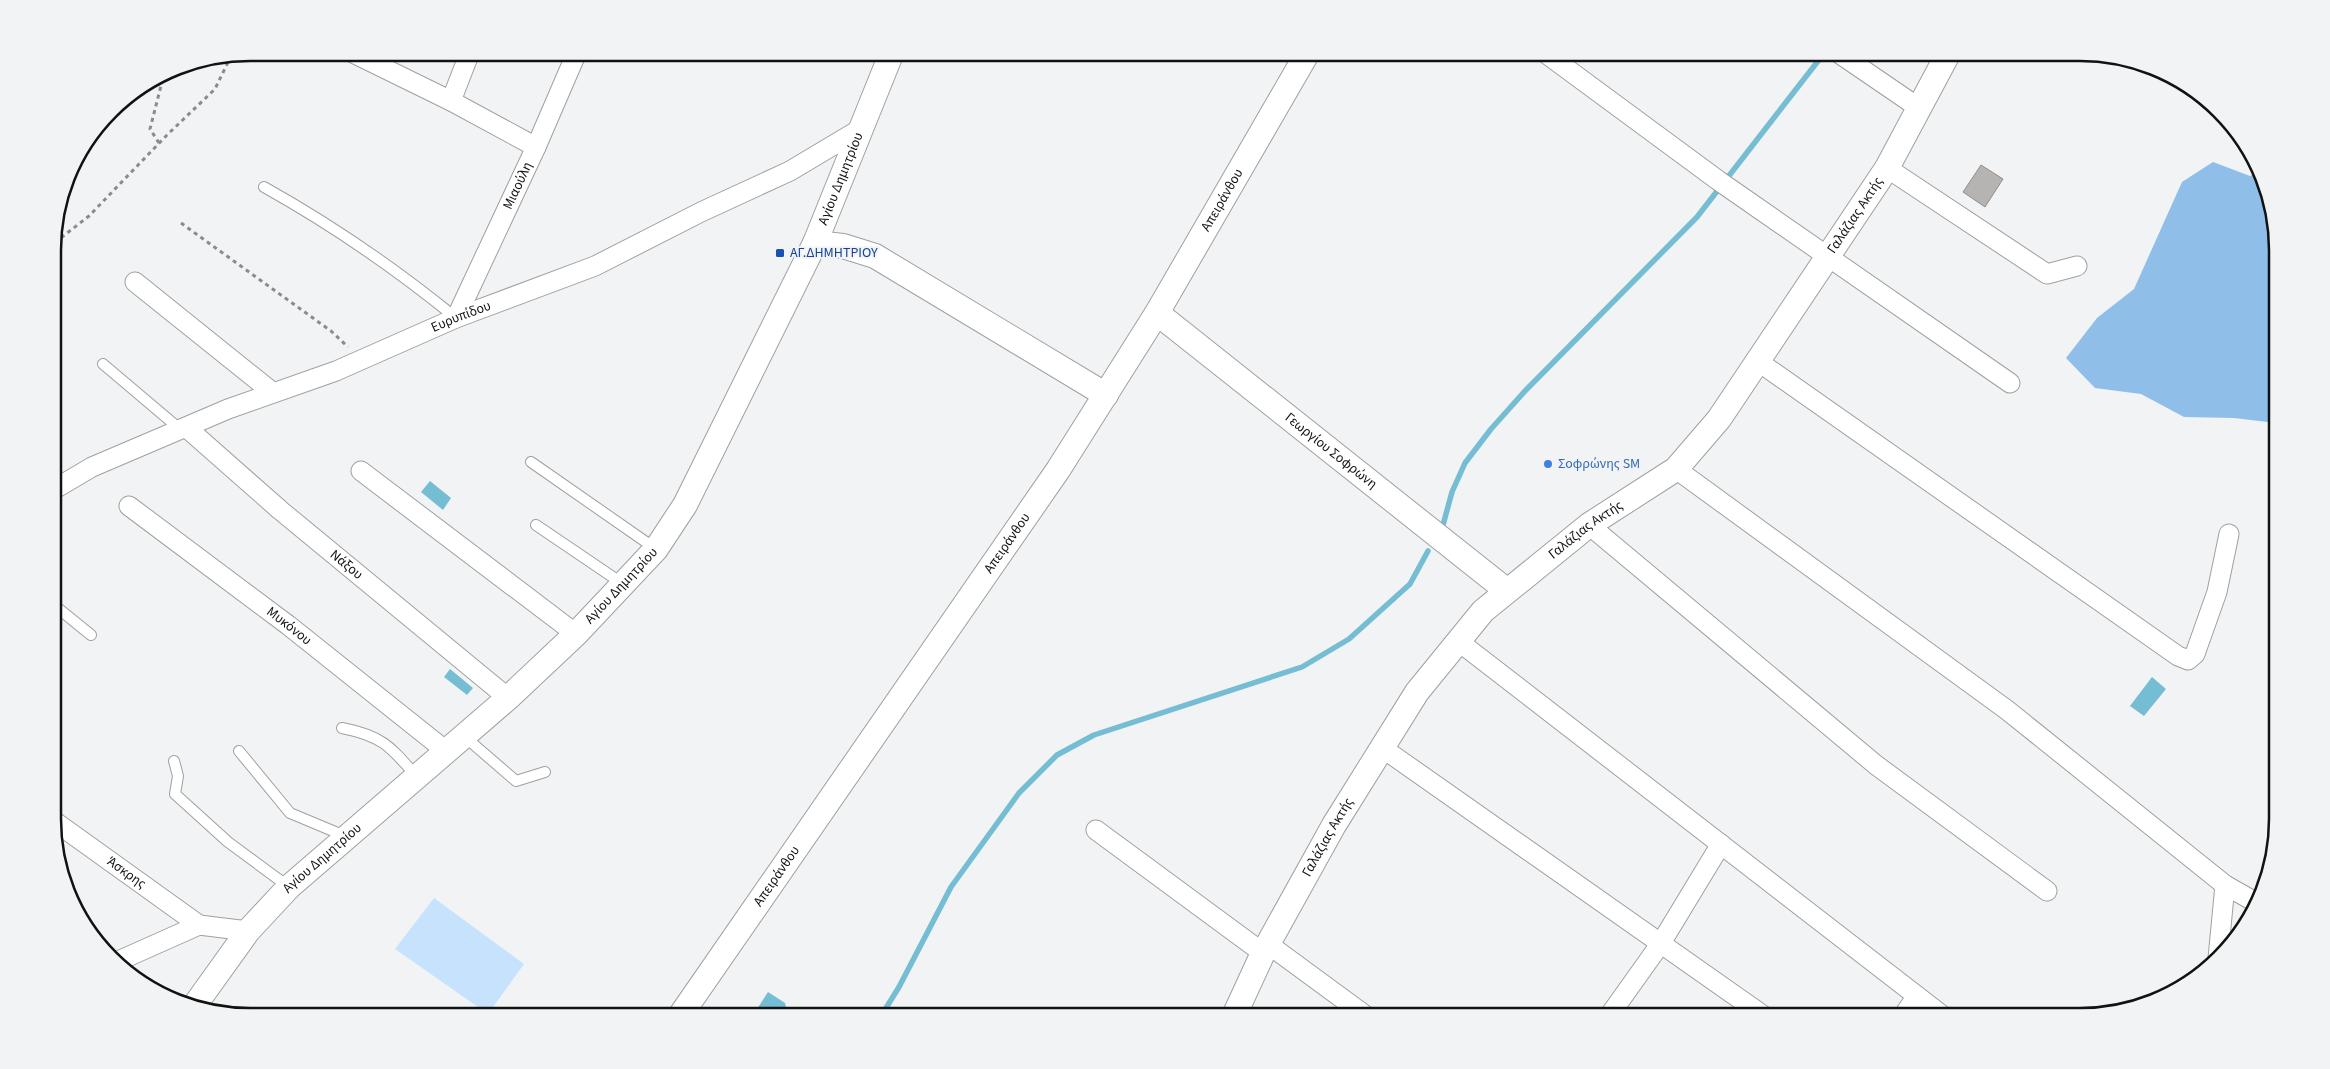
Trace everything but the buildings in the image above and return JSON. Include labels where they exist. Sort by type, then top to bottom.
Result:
[{"type":"street","points":[[369,61],[451,101],[536,147]]},
{"type":"street","points":[[451,101],[467,61]]},
{"type":"street","name":"Μιαούλη","points":[[456,318],[536,147],[573,61]]},
{"type":"street","name":"Αγίου Δημητρίου","points":[[198,1000],[248,931],[289,887],[345,836],[417,778],[508,698],[576,634],[656,549],[685,504],[815,243],[888,61]]},
{"type":"street","name":"Απειράνθου","points":[[686,1008],[955,617],[1007,547],[1157,313],[1303,61]]},
{"type":"street","points":[[1556,61],[1828,257],[2010,383]]},
{"type":"street","points":[[1850,61],[1919,108]]},
{"type":"street","name":"Γαλάζιας Ακτής","points":[[1238,1008],[1266,949],[1334,825],[1417,692],[1483,611],[1506,590],[1589,525],[1676,469],[1719,419],[1756,360],[1887,168],[1944,61]]},
{"type":"street","name":"Ευρυπίδου","points":[[61,486],[92,467],[272,392],[364,360],[456,318],[594,266],[701,212],[790,171],[862,128]]},
{"type":"street","points":[[1887,168],[2046,274],[2077,266]]},
{"type":"street","points":[[815,243],[843,246],[875,256],[1106,395]]},
{"type":"street","points":[[135,282],[272,392]]},
{"type":"street","name":"Γεωργίου Σοφρώνη","points":[[1157,313],[1506,590]]},
{"type":"street","points":[[1756,360],[2105,606],[2178,656],[2188,660],[2195,654],[2217,592],[2228,534]]},
{"type":"street","name":"Νάξου","points":[[184,429],[508,698]]},
{"type":"street","points":[[1676,469],[2007,710],[2225,885],[2250,900]]},
{"type":"street","points":[[361,471],[576,634]]},
{"type":"street","name":"Μυκόνου","points":[[129,506],[288,625],[446,751]]},
{"type":"street","points":[[1589,525],[1876,765],[2046,891]]},
{"type":"street","points":[[1458,641],[1932,1008]]},
{"type":"street","points":[[1381,747],[1753,1008]]},
{"type":"street","name":"Άσκρης","points":[[62,826],[199,925]]},
{"type":"street","points":[[1096,830],[1354,1008]]},
{"type":"street","points":[[1614,1008],[1661,943],[1722,844]]},
{"type":"street","points":[[2219,946],[2225,885]]},
{"type":"street","points":[[124,959],[199,925],[248,931]]},
{"type":"street","points":[[1908,1008],[1916,996]]},
{"type":"lane","points":[[264,187],[308,212],[376,256],[456,318]]},
{"type":"lane","points":[[103,364],[184,429]]},
{"type":"lane","points":[[531,462],[656,549]]},
{"type":"lane","points":[[536,525],[624,584]]},
{"type":"lane","points":[[61,611],[91,635]]},
{"type":"lane","points":[[342,728],[367,733],[391,747],[417,778]]},
{"type":"lane","points":[[465,736],[516,781],[545,772]]},
{"type":"lane","points":[[239,751],[290,813],[345,836]]},
{"type":"lane","points":[[174,761],[178,776],[175,794],[228,842],[289,887]]},
{"type":"path","points":[[62,237],[89,216],[159,143],[215,89],[228,63]]},
{"type":"path","points":[[159,143],[150,129],[161,84]]},
{"type":"path","points":[[181,224],[330,331],[364,360]]},
{"type":"shaded area","points":[[2213,162],[2250,176],[2253,175],[2259,190],[2267,226],[2269,251],[2269,422],[2234,418],[2184,417],[2141,394],[2095,388],[2066,358],[2097,318],[2134,289],[2182,182]]},
{"type":"shaded area","points":[[430,481],[451,498],[443,510],[421,492]]},
{"type":"shaded area","points":[[450,669],[473,688],[467,695],[444,677]]},
{"type":"shaded area","points":[[2152,677],[2166,689],[2144,716],[2130,706]]},
{"type":"shaded area","points":[[434,898],[524,964],[492,1008],[479,1008],[395,949]]},
{"type":"shaded area","points":[[768,992],[785,1003],[786,1008],[758,1008]]},
{"type":"waterway","points":[[1443,525],[1452,492],[1465,463],[1491,429],[1524,392],[1697,217],[1818,61]]},
{"type":"waterway","points":[[886,1008],[899,987],[951,887],[1019,793],[1057,755],[1094,735],[1302,667],[1349,639],[1410,584],[1428,551]]},
{"type":"place","name":"ΑΓ.ΔΗΜΗΤΡΙΟΥ","points":[[780,253]]},
{"type":"place","name":"Σοφρώνης SM","points":[[1548,464]]}]
